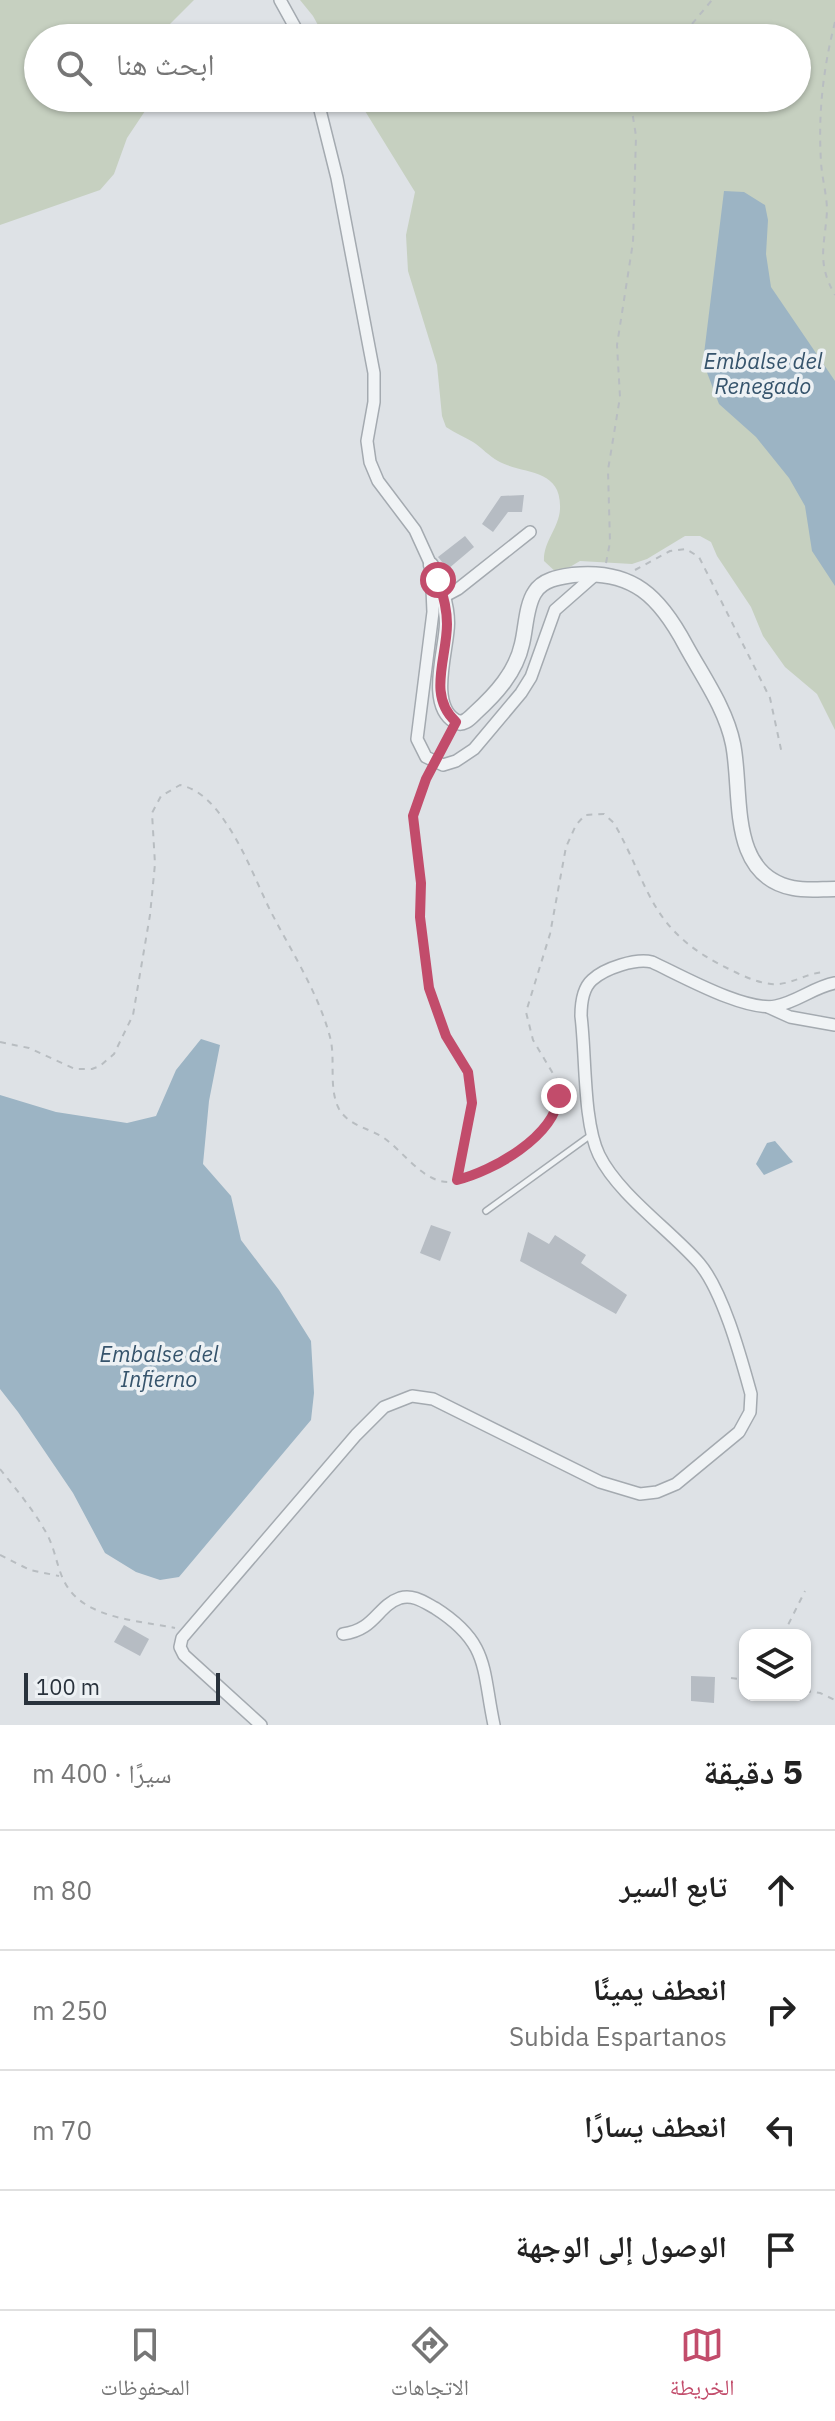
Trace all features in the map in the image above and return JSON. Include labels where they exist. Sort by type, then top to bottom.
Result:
[{"type":"street","points":[[280,0],[293,24]]},
{"type":"street","points":[[320,112],[337,178],[374,373],[374,402],[367,441],[370,462],[378,481],[415,530],[443,597],[447,624],[440,691],[444,706],[456,722],[468,720],[489,701],[513,670],[520,654],[534,593],[539,588],[559,577],[597,573],[631,583],[652,598],[672,620],[726,720],[735,756],[743,835],[754,862],[766,876],[782,885],[803,890],[835,889]]},
{"type":"street","points":[[443,597],[458,589],[530,532]]},
{"type":"street","points":[[431,565],[433,612],[417,731],[423,752],[435,763],[443,765],[456,761],[481,741],[531,677],[555,610],[597,573]]},
{"type":"street","points":[[261,1725],[184,1655],[181,1642],[356,1435],[384,1407],[417,1396],[433,1399],[600,1482],[632,1493],[657,1492],[676,1484],[739,1432],[750,1412],[751,1394],[717,1291],[699,1264],[610,1173],[599,1156],[592,1135],[581,1016],[583,999],[593,979],[627,963],[646,961],[748,1004],[767,1007],[790,1017],[835,1025]]},
{"type":"street","points":[[767,1007],[785,1003],[834,978]]},
{"type":"street","points":[[343,1634],[365,1628],[392,1603],[402,1598],[417,1599],[438,1610],[459,1626],[478,1647],[486,1674],[494,1725]]},
{"type":"lane","points":[[486,1211],[592,1135]]},
{"type":"path","points":[[692,24],[712,0]]},
{"type":"path","points":[[835,22],[824,63],[820,109],[821,165],[827,209],[822,266],[835,295]]},
{"type":"path","points":[[597,573],[607,562],[610,542],[608,470],[620,397],[617,345],[633,242],[636,136],[632,112]]},
{"type":"path","points":[[631,583],[635,569],[670,551],[686,549],[699,557],[770,698],[782,754]]},
{"type":"path","points":[[456,722],[426,779],[413,816],[429,988],[446,1036],[468,1072],[472,1103],[457,1180]]},
{"type":"path","points":[[0,1042],[29,1048],[75,1069],[100,1066],[114,1054],[133,1015],[150,915],[155,864],[152,813],[157,801],[166,792],[180,785],[192,788],[216,809],[233,833],[317,1002],[334,1054],[335,1099],[341,1112],[352,1123],[383,1138],[434,1179],[444,1182],[487,1170],[511,1156],[556,1113],[558,1082],[529,1031],[526,1012],[550,934],[566,847],[576,825],[585,815],[604,814],[614,823],[651,903],[671,930],[688,946],[730,969],[763,982],[780,984],[817,973],[834,978]]},
{"type":"path","points":[[0,1469],[47,1533],[60,1577],[78,1599],[94,1609],[188,1631]]},
{"type":"path","points":[[0,1555],[30,1570],[60,1577]]},
{"type":"path","points":[[786,1629],[805,1591]]},
{"type":"path","points":[[731,1678],[739,1679]]},
{"type":"path","points":[[811,1692],[835,1700]]},
{"type":"green space","points":[[0,0],[194,0],[170,24],[24,24],[24,112],[144,112],[127,138],[114,174],[100,190],[0,225]]},
{"type":"green space","points":[[300,0],[835,0],[835,730],[817,694],[785,667],[763,636],[751,607],[711,542],[700,536],[685,536],[647,559],[632,564],[580,561],[558,574],[544,561],[560,509],[555,486],[539,474],[498,461],[446,427],[437,365],[408,271],[406,235],[415,192],[366,112],[811,112],[811,24],[317,24]]},
{"type":"water","name":"Embalse del Renegado","points":[[724,191],[744,192],[765,205],[768,220],[766,254],[771,287],[835,381],[835,586],[812,551],[805,506],[789,478],[756,437],[719,404],[703,362]]},
{"type":"water","name":"Embalse del Infierno","points":[[201,1039],[220,1045],[209,1101],[203,1164],[231,1196],[241,1240],[279,1290],[311,1341],[314,1393],[311,1420],[179,1577],[160,1580],[136,1572],[105,1553],[73,1493],[0,1389],[0,1095],[56,1112],[127,1123],[156,1116],[176,1070]]},
{"type":"water","points":[[775,1141],[793,1162],[764,1175],[756,1164],[767,1143]]},
{"type":"building","points":[[524,495],[522,512],[508,512],[493,532],[482,524],[501,496]]},
{"type":"building","points":[[465,536],[474,547],[448,569],[438,557]]},
{"type":"building","points":[[431,1225],[451,1232],[440,1261],[420,1253]]},
{"type":"building","points":[[528,1232],[549,1244],[555,1235],[586,1255],[581,1263],[627,1295],[616,1314],[520,1261]]},
{"type":"building","points":[[124,1625],[149,1639],[140,1656],[114,1642]]},
{"type":"building","points":[[691,1676],[715,1677],[714,1703],[691,1701]]},
{"type":"route","points":[[438,580],[447,624],[441,699],[456,722],[426,779],[413,816],[429,988],[446,1036],[468,1072],[472,1103],[457,1180],[487,1170],[511,1156],[552,1120],[559,1096]]}]
